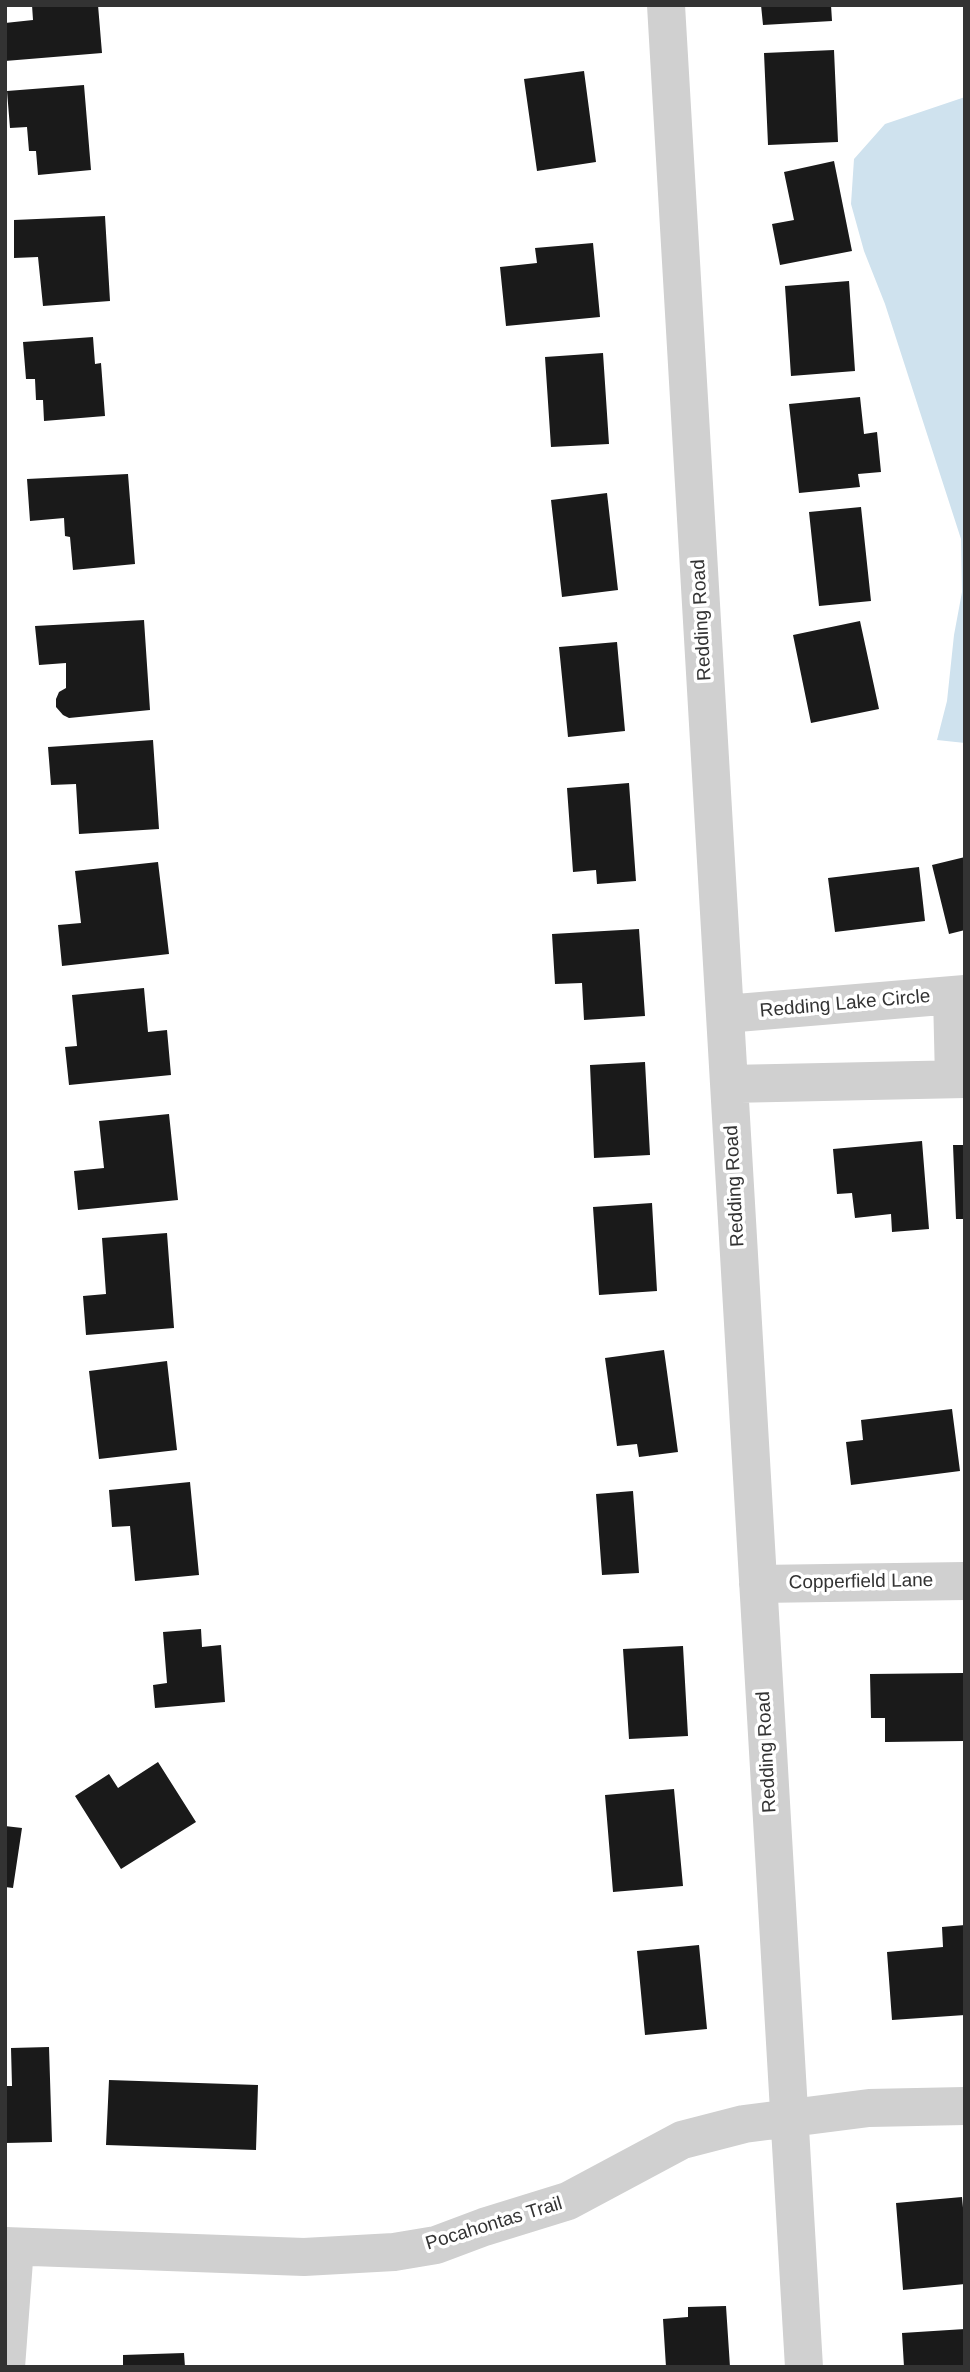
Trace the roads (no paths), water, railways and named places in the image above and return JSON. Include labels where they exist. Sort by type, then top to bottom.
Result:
[{"type":"street","name":"Redding Road","points":[[666,5],[804,2367]]},
{"type":"street","name":"Redding Lake Circle","points":[[725,1014],[958,995]]},
{"type":"street","points":[[729,1084],[959,1079],[958,995]]},
{"type":"street","name":"Copperfield Lane","points":[[758,1584],[965,1581]]},
{"type":"street","name":"Pocahontas Trail","points":[[10,2247],[304,2257],[394,2252],[436,2245],[568,2201],[682,2140],[744,2124],[869,2108],[965,2106]]},
{"type":"street","points":[[6,2367],[10,2247]]},
{"type":"water","points":[[965,97],[965,743],[937,740],[947,701],[962,592],[961,539],[885,304],[864,251],[851,204],[854,159],[885,124]]}]
